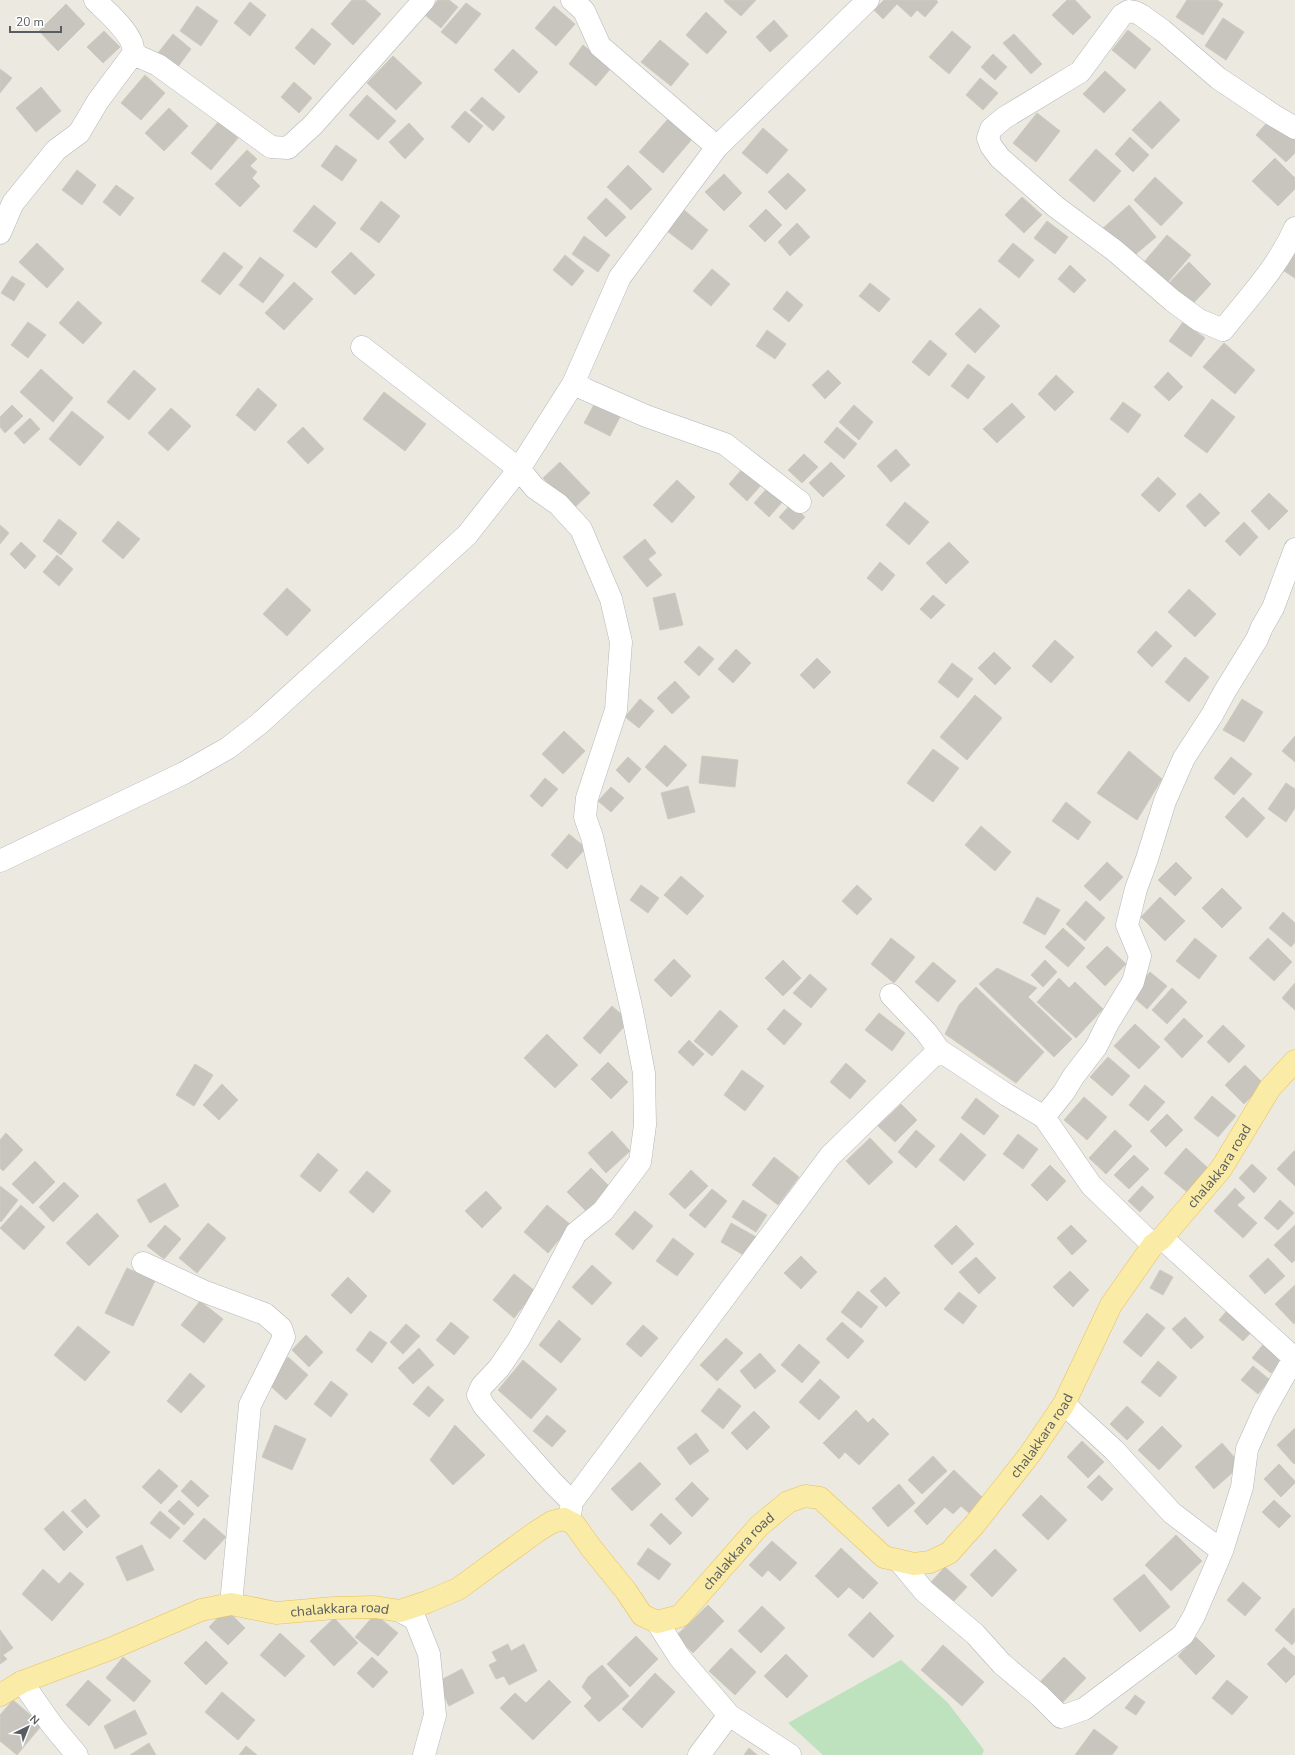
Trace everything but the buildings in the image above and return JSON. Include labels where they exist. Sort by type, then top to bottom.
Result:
[{"type":"main road","name":"chalakkara road","points":[[656,1622],[680,1616],[759,1526],[788,1502],[805,1496],[820,1498],[884,1557],[900,1562],[914,1564],[930,1562],[949,1552],[975,1524],[1030,1454],[1064,1404],[1111,1305],[1158,1242],[1221,1169],[1270,1088],[1295,1061]]},
{"type":"main road","name":"chalakkara road","points":[[0,1694],[22,1682],[110,1649],[201,1610],[231,1604],[276,1613],[375,1606],[400,1611],[458,1589],[536,1532],[552,1522],[564,1519],[571,1512]]},
{"type":"main road","points":[[571,1512],[574,1524],[626,1591],[642,1615],[656,1622]]},
{"type":"street","points":[[0,233],[13,203],[56,150],[79,132],[98,100],[132,54],[134,49],[125,30],[95,0]]},
{"type":"street","points":[[132,54],[158,65],[271,147],[288,148],[313,125],[424,0]]},
{"type":"street","points":[[572,0],[584,11],[600,46],[717,147]]},
{"type":"street","points":[[0,861],[184,773],[228,748],[259,724],[467,535],[519,468],[572,384],[620,277],[717,147],[868,0]]},
{"type":"street","points":[[1295,128],[1218,78],[1162,30],[1141,15],[1135,12],[1128,12],[1122,15],[1080,72],[1004,118],[992,129],[988,138],[991,146],[1000,158],[1056,206],[1114,250],[1172,301],[1199,320],[1223,330],[1263,281],[1288,243],[1295,228]]},
{"type":"street","points":[[362,347],[519,468],[535,488],[558,504],[581,529],[611,600],[621,642],[616,710],[587,798],[585,817],[592,837],[632,1011],[644,1073],[645,1125],[640,1162],[603,1211],[576,1233],[518,1340],[499,1368],[482,1386],[478,1395],[484,1406],[553,1483],[571,1512],[830,1156],[939,1050]]},
{"type":"street","points":[[572,384],[646,416],[724,444],[800,502]]},
{"type":"street","points":[[1044,1117],[1096,1047],[1108,1023],[1133,982],[1140,956],[1126,925],[1136,889],[1165,801],[1184,758],[1212,715],[1257,639],[1273,608],[1295,549]]},
{"type":"street","points":[[891,996],[926,1032],[939,1050],[1007,1096],[1044,1117],[1091,1185],[1295,1358],[1264,1411],[1247,1449],[1242,1487],[1222,1551],[1194,1616],[1183,1635],[1084,1709],[1061,1717],[1040,1696],[1002,1664],[975,1634],[924,1591],[900,1562]]},
{"type":"street","points":[[143,1263],[202,1292],[265,1314],[281,1328],[284,1337],[250,1405],[231,1604]]},
{"type":"street","points":[[1064,1404],[1114,1450],[1172,1512],[1222,1551]]},
{"type":"street","points":[[400,1611],[415,1619],[429,1654],[435,1715],[424,1755]]},
{"type":"street","points":[[656,1622],[680,1658],[729,1715],[790,1755]]},
{"type":"street","points":[[22,1682],[52,1725],[77,1755]]},
{"type":"street","points":[[699,1755],[729,1715]]},
{"type":"green space","points":[[901,1660],[948,1703],[984,1750],[982,1755],[823,1755],[788,1723]]}]
